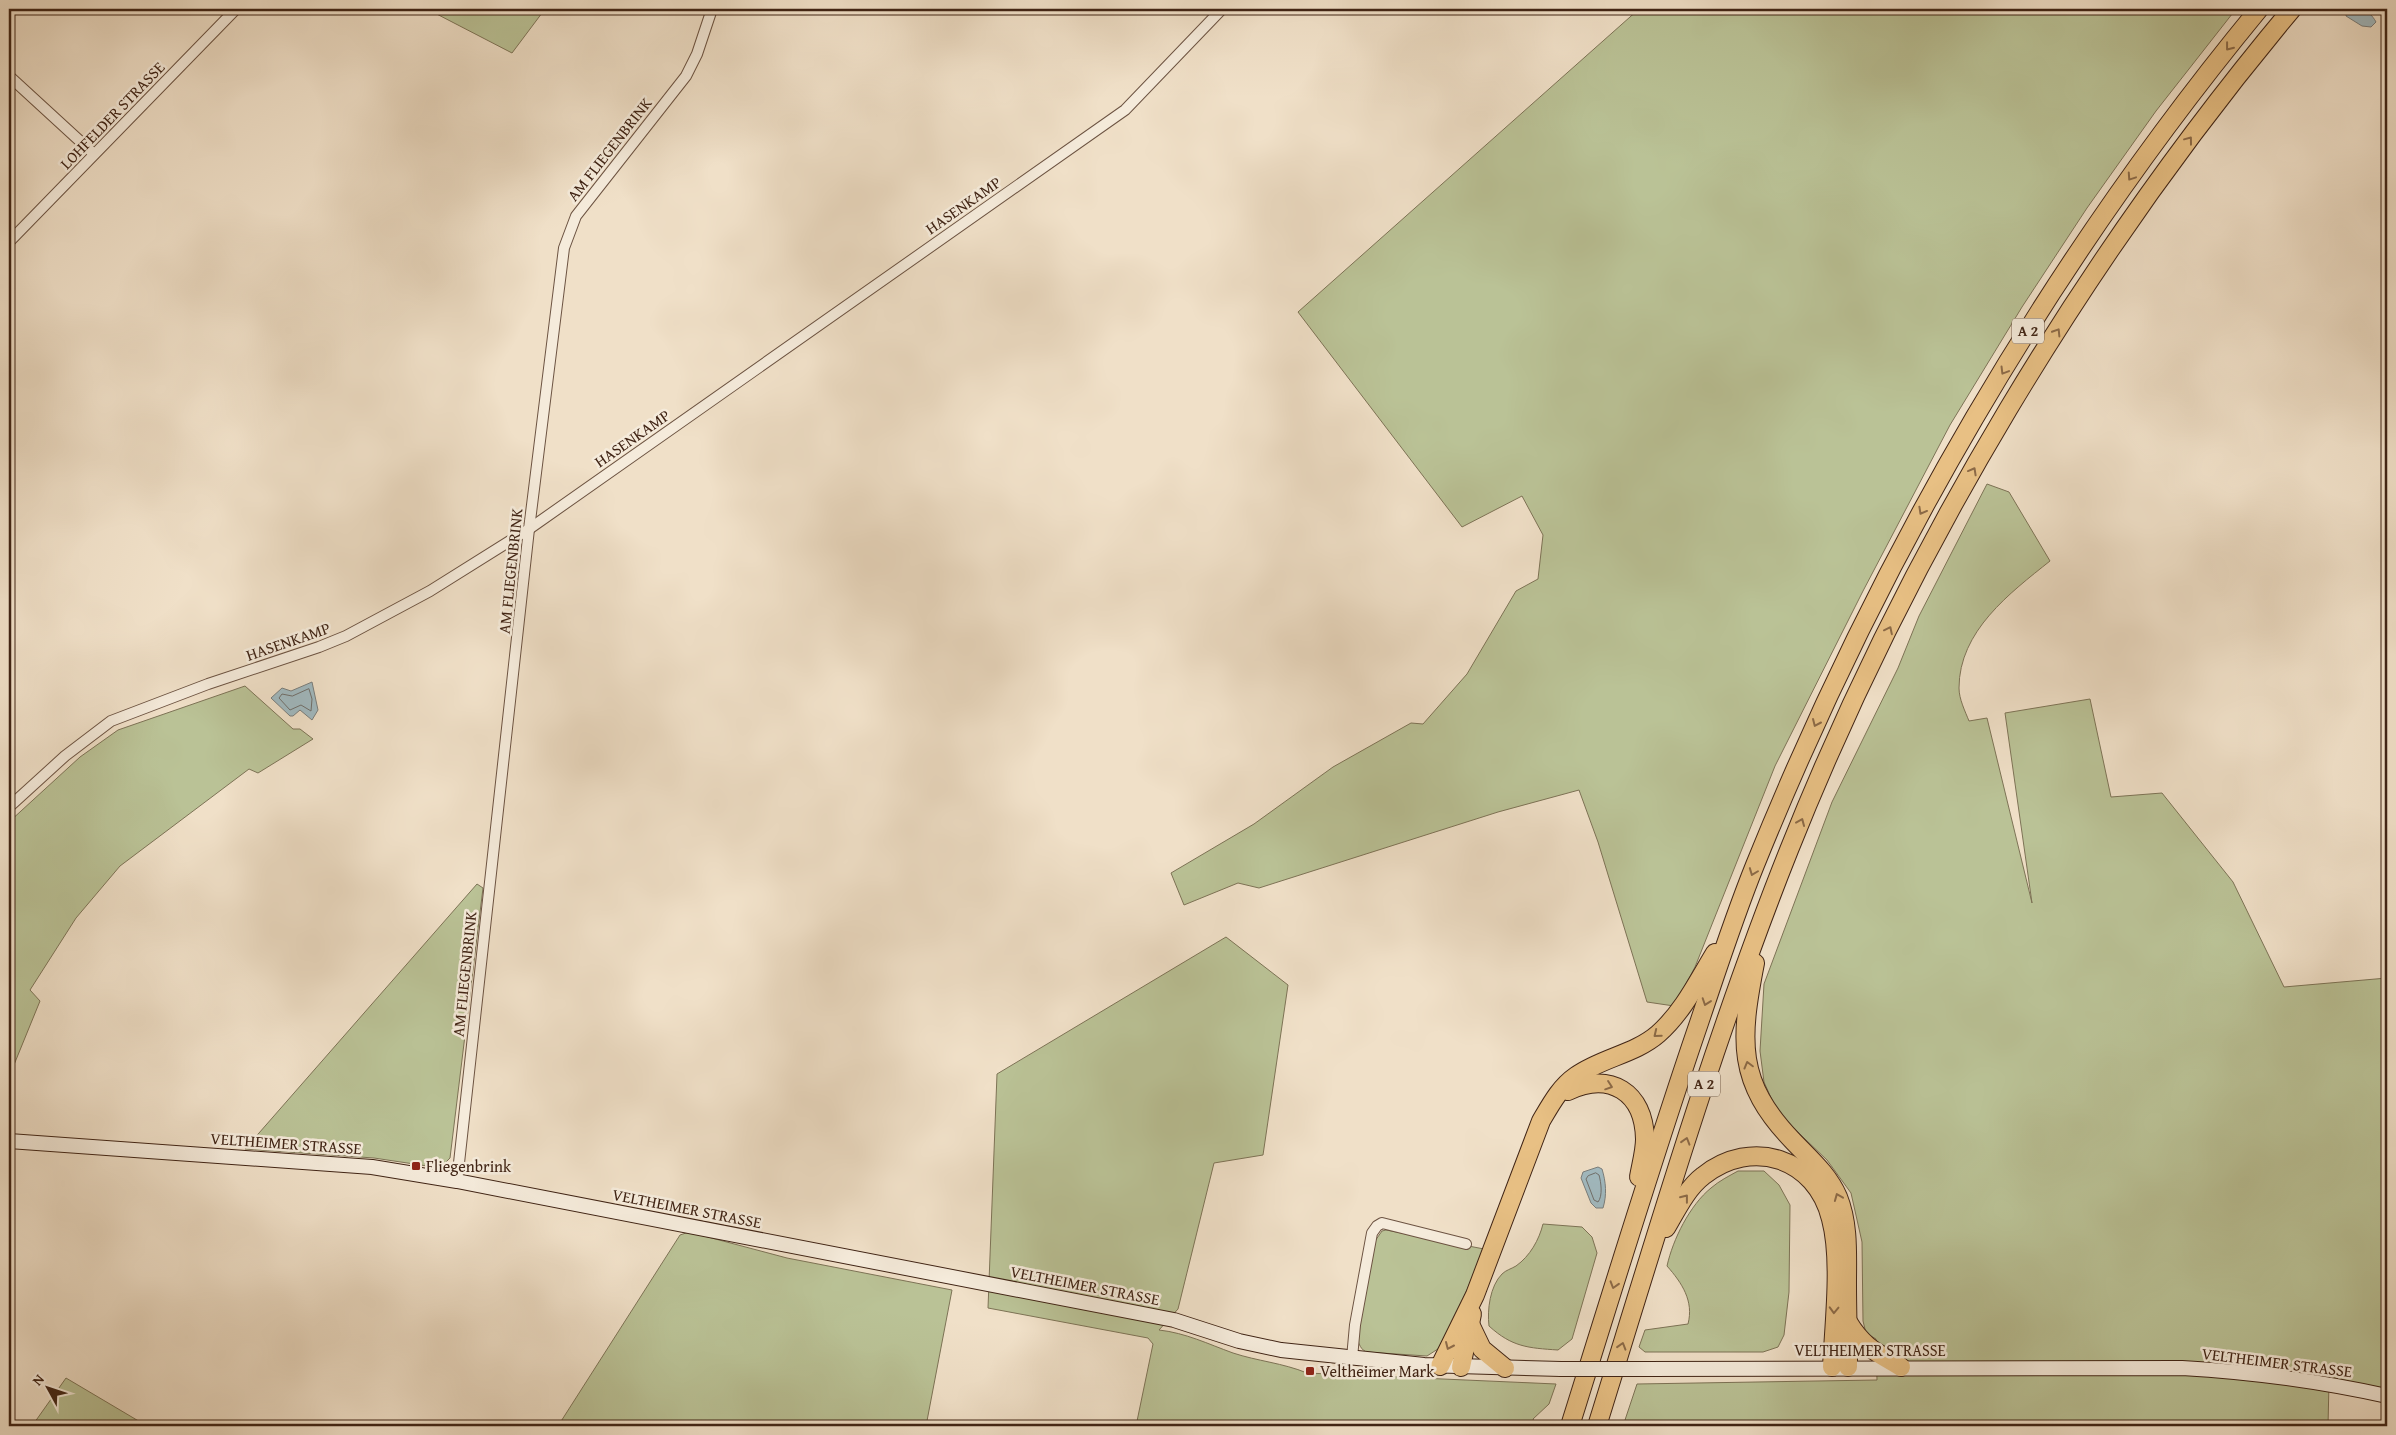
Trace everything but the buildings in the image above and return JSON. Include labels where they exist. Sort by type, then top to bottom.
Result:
[{"type":"highway","name":"A 2","points":[[1570,1426],[1673,1098],[1733,922],[1794,771],[1836,678],[1912,528],[2037,315],[2186,100],[2259,9]]},
{"type":"highway","name":"A 2","points":[[1597,1426],[1723,1027],[1763,916],[1818,780],[1867,673],[1974,468],[2106,255],[2206,116],[2292,9]]},
{"type":"highway","points":[[1763,916],[1746,1006],[1746,1058],[1753,1084],[1762,1104],[1778,1124],[1830,1179],[1839,1199],[1844,1216],[1847,1245],[1848,1322],[1840,1367]]},
{"type":"highway","points":[[1440,1366],[1475,1295],[1541,1121],[1563,1087],[1577,1075],[1658,1035],[1679,1013],[1733,922]]},
{"type":"highway","points":[[1541,1121],[1568,1091],[1585,1083],[1609,1084],[1628,1095],[1638,1108],[1643,1121],[1645,1140],[1629,1239]]},
{"type":"highway","points":[[1651,1255],[1680,1204],[1702,1177],[1722,1163],[1744,1156],[1761,1156],[1776,1159],[1798,1168],[1811,1180],[1824,1199],[1831,1218],[1836,1246],[1840,1367]]},
{"type":"highway","points":[[1461,1367],[1475,1295]]},
{"type":"highway","points":[[1848,1322],[1859,1340],[1901,1367]]},
{"type":"highway","points":[[1470,1324],[1482,1349],[1505,1368]]},
{"type":"main road","name":"VELTHEIMER STRASSE","points":[[9,1141],[372,1167],[457,1181],[1174,1320],[1239,1341],[1281,1350],[1352,1358],[1440,1366],[1561,1369],[1840,1367],[2191,1368],[2310,1380],[2387,1396]]},
{"type":"street","name":"LOHFELDER STRASSE","points":[[9,242],[236,9]]},
{"type":"street","name":"AM FLIEGENBRINK","points":[[457,1181],[529,529],[564,248],[576,216],[686,76],[697,54],[712,9]]},
{"type":"street","name":"HASENKAMP","points":[[9,807],[65,756],[111,721],[208,684],[319,647],[346,636],[430,591],[529,529],[956,227],[1119,115],[1222,9]]},
{"type":"street","points":[[9,76],[94,154]]},
{"type":"street","points":[[1352,1358],[1355,1325],[1372,1233],[1377,1226],[1382,1224],[1466,1244]]},
{"type":"green space","points":[[427,9],[545,9],[512,53]]},
{"type":"green space","points":[[1639,9],[2236,9],[2156,111],[2087,208],[2022,307],[1950,425],[1863,591],[1775,766],[1695,967],[1674,1006],[1647,1002],[1598,842],[1579,790],[1498,812],[1259,888],[1238,883],[1184,905],[1171,873],[1254,824],[1333,767],[1411,723],[1423,724],[1467,674],[1516,591],[1538,579],[1543,535],[1522,496],[1462,527],[1298,312]]},
{"type":"green space","points":[[1987,484],[2009,492],[2050,561],[2004,600],[1977,631],[1961,667],[1959,688],[1961,701],[1969,721],[1987,718],[2032,903],[2005,713],[2090,699],[2111,797],[2162,793],[2233,882],[2284,987],[2387,978],[2387,1389],[2329,1382],[2328,1426],[1623,1426],[1637,1384],[1877,1380],[1876,1339],[1866,1333],[1863,1321],[1862,1242],[1851,1193],[1827,1160],[1784,1119],[1772,1100],[1764,1082],[1760,1051],[1764,984],[1832,802],[1898,668],[1919,616]]},
{"type":"green space","points":[[245,686],[293,729],[300,729],[313,739],[258,773],[249,769],[120,866],[76,918],[30,990],[40,1001],[9,1077],[9,822],[80,757],[118,730]]},
{"type":"green space","points":[[477,884],[483,888],[450,1158],[444,1164],[434,1167],[374,1158],[245,1149]]},
{"type":"green space","points":[[1226,937],[1288,985],[1263,1155],[1214,1163],[1178,1309],[1159,1330],[1188,1336],[1233,1353],[1307,1373],[1556,1384],[1549,1404],[1533,1419],[1536,1426],[1136,1426],[1153,1344],[1148,1338],[988,1308],[997,1074]]},
{"type":"green space","points":[[1738,1171],[1764,1171],[1779,1185],[1790,1205],[1789,1292],[1784,1335],[1778,1347],[1763,1352],[1645,1352],[1639,1347],[1645,1330],[1688,1324],[1688,1300],[1682,1286],[1667,1266],[1673,1245],[1689,1213],[1703,1195],[1714,1185]]},
{"type":"green space","points":[[1543,1224],[1582,1227],[1592,1237],[1597,1253],[1572,1339],[1558,1350],[1521,1345],[1505,1338],[1489,1326],[1489,1306],[1492,1292],[1498,1279],[1530,1253]]},
{"type":"green space","points":[[1386,1230],[1484,1249],[1447,1338],[1441,1347],[1427,1356],[1366,1352],[1358,1341],[1356,1333],[1375,1241],[1382,1231]]},
{"type":"green space","points":[[689,1232],[787,1258],[952,1290],[926,1426],[558,1426],[680,1235]]},
{"type":"green space","points":[[66,1378],[147,1426],[32,1426]]},
{"type":"water","points":[[2347,9],[2367,12],[2376,22],[2371,27],[2362,26],[2346,16]]},
{"type":"water","points":[[312,682],[318,710],[312,720],[300,710],[293,716],[290,716],[271,698],[282,688],[291,691]]},
{"type":"water","points":[[1598,1167],[1602,1169],[1605,1184],[1603,1208],[1596,1208],[1591,1203],[1581,1178],[1583,1172]]},
{"type":"place","name":"Fliegenbrink","points":[[416,1166]]},
{"type":"place","name":"Veltheimer Mark","points":[[1310,1371]]}]
